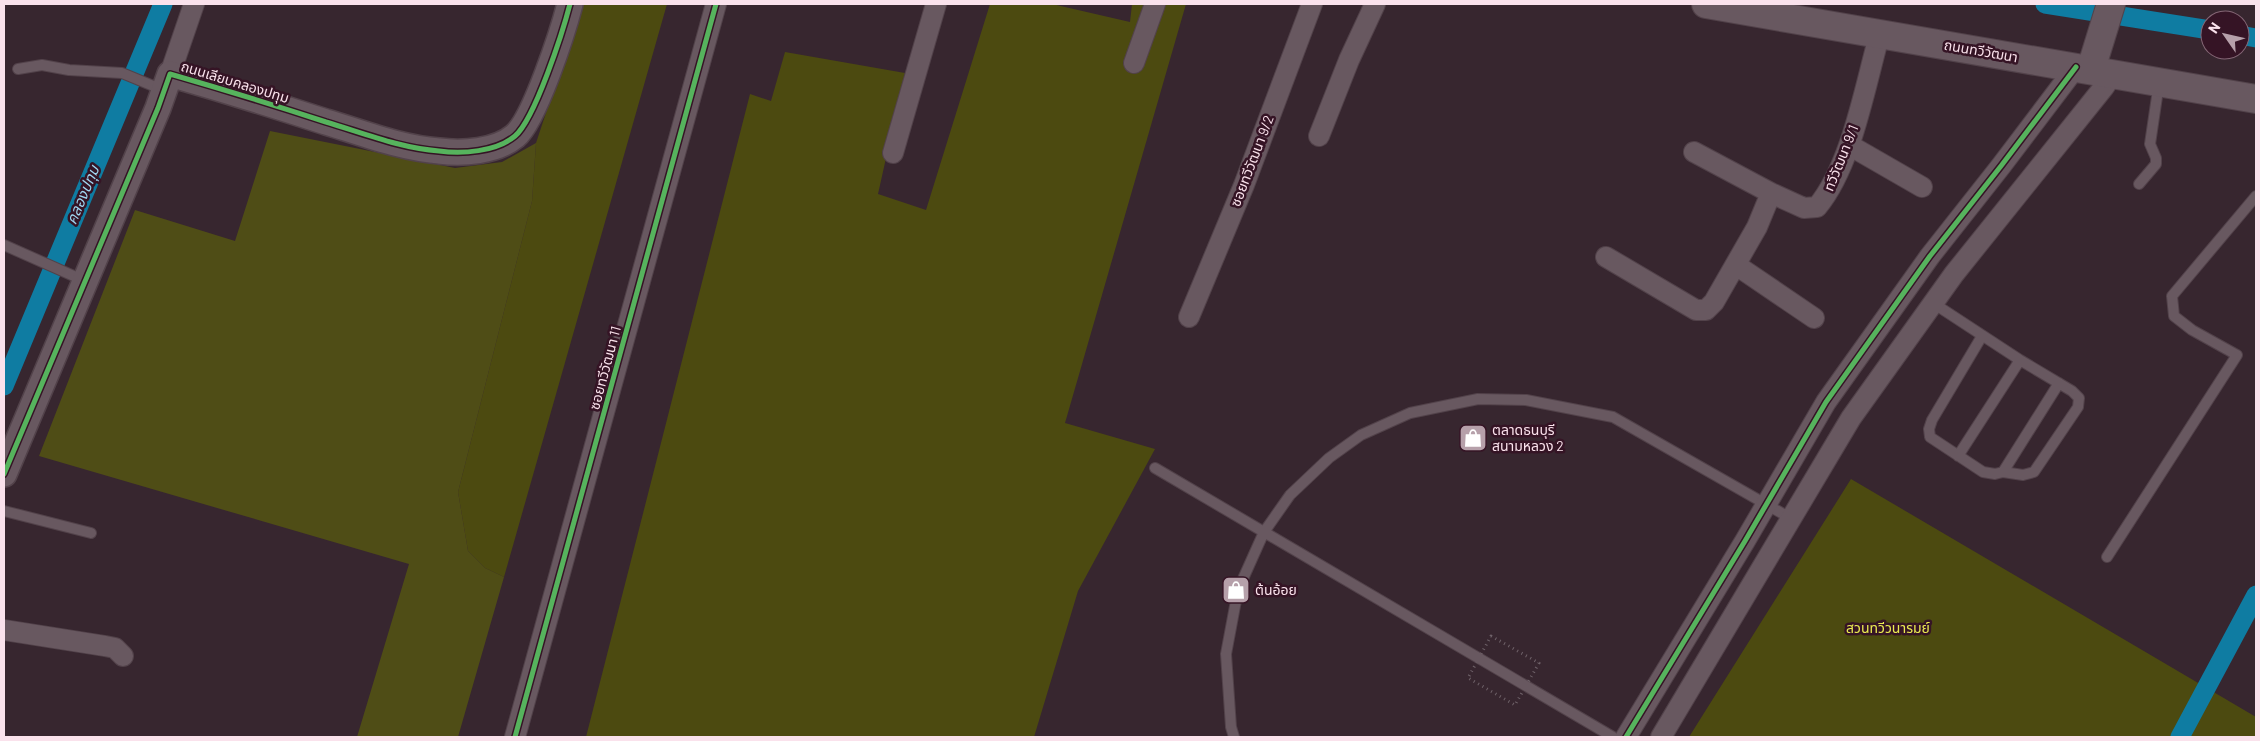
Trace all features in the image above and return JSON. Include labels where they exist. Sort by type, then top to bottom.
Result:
[{"type":"main road","name":"ถนนทวีวัฒนา","points":[[1706,4],[2159,82],[2255,95]]},
{"type":"main road","points":[[2093,70],[2111,4]]},
{"type":"street","points":[[4,474],[80,279],[164,84],[194,4]]},
{"type":"street","name":"ถนนเลียบคลองปทุม","points":[[164,84],[397,144],[440,152],[473,151],[496,146],[515,136],[524,124],[546,78],[570,4]]},
{"type":"street","name":"ซอยทวีวัฒนา 11","points":[[515,737],[716,4]]},
{"type":"street","points":[[893,153],[936,4]]},
{"type":"street","points":[[1134,63],[1154,4]]},
{"type":"street","name":"ซอยทวีวัฒนา 9/2","points":[[1189,317],[1244,185],[1312,4]]},
{"type":"street","points":[[1319,136],[1349,60],[1375,4]]},
{"type":"street","name":"ทวีวัฒนา 9/1","points":[[1694,152],[1771,193],[1804,208],[1817,207],[1825,197],[1849,146],[1880,33]]},
{"type":"street","points":[[1626,737],[1826,402],[1930,256],[2049,102],[2093,70],[2104,87],[1954,274],[1851,418],[1661,737]]},
{"type":"street","points":[[2049,102],[2077,121]]},
{"type":"street","points":[[1849,146],[1922,187]]},
{"type":"street","points":[[1606,257],[1696,310],[1706,310],[1714,302],[1758,227],[1771,193]]},
{"type":"street","points":[[1736,265],[1814,318]]},
{"type":"street","points":[[4,630],[116,648],[123,656]]},
{"type":"lane","points":[[18,70],[42,65],[69,70],[122,73],[164,84]]},
{"type":"lane","points":[[2140,184],[2156,164],[2156,158],[2150,144],[2159,82]]},
{"type":"lane","points":[[2107,557],[2237,355],[2192,330],[2174,316],[2172,296],[2256,196]]},
{"type":"lane","points":[[4,245],[80,279]]},
{"type":"lane","points":[[1933,303],[1982,336],[2072,391],[2079,398],[2078,407],[2034,472],[2023,475],[1984,472],[1930,437],[1929,429],[1932,420],[1982,336]]},
{"type":"lane","points":[[1958,456],[2020,360]]},
{"type":"lane","points":[[2003,472],[2059,383]]},
{"type":"lane","points":[[1234,737],[1230,727],[1226,654],[1238,590],[1264,532],[1290,495],[1329,458],[1361,435],[1410,413],[1478,399],[1526,400],[1613,417],[1792,519]]},
{"type":"lane","points":[[1155,468],[1613,737]]},
{"type":"lane","points":[[4,511],[91,533]]},
{"type":"green space","points":[[582,4],[667,4],[504,577],[485,568],[468,551],[458,492],[532,201],[536,143]]},
{"type":"green space","points":[[990,4],[1052,4],[1130,22],[1132,4],[1186,4],[1065,423],[1155,449],[1078,591],[1034,737],[586,737],[750,94],[771,101],[785,52],[905,73],[878,194],[926,210]]},
{"type":"green space","name":"สวนทวีวนารมย์","points":[[1851,479],[2256,717],[2256,737],[2189,737],[2189,734],[2180,737],[1689,737]]},
{"type":"shaded area","points":[[270,131],[455,168],[502,162],[536,143],[532,201],[458,492],[468,551],[485,568],[504,577],[458,737],[357,737],[409,564],[39,456],[135,210],[235,241]]},
{"type":"waterway","name":"คลองปทุม","points":[[4,386],[163,4]]},
{"type":"waterway","points":[[2045,4],[2200,28]]},
{"type":"waterway","points":[[2250,37],[2256,38]]},
{"type":"waterway","points":[[2180,737],[2256,595]]},
{"type":"cycle path","points":[[4,474],[158,108],[170,74],[410,147],[448,152],[479,151],[498,146],[515,136],[523,127],[547,74],[570,4]]},
{"type":"cycle path","points":[[515,737],[716,4]]},
{"type":"cycle path","points":[[1626,737],[1745,541],[1826,402],[1930,256],[2076,67]]},
{"type":"place","name":"ตลาดธนบุรี สนามหลวง 2","points":[[1473,438]]},
{"type":"place","name":"ต้นอ้อย","points":[[1236,590]]}]
